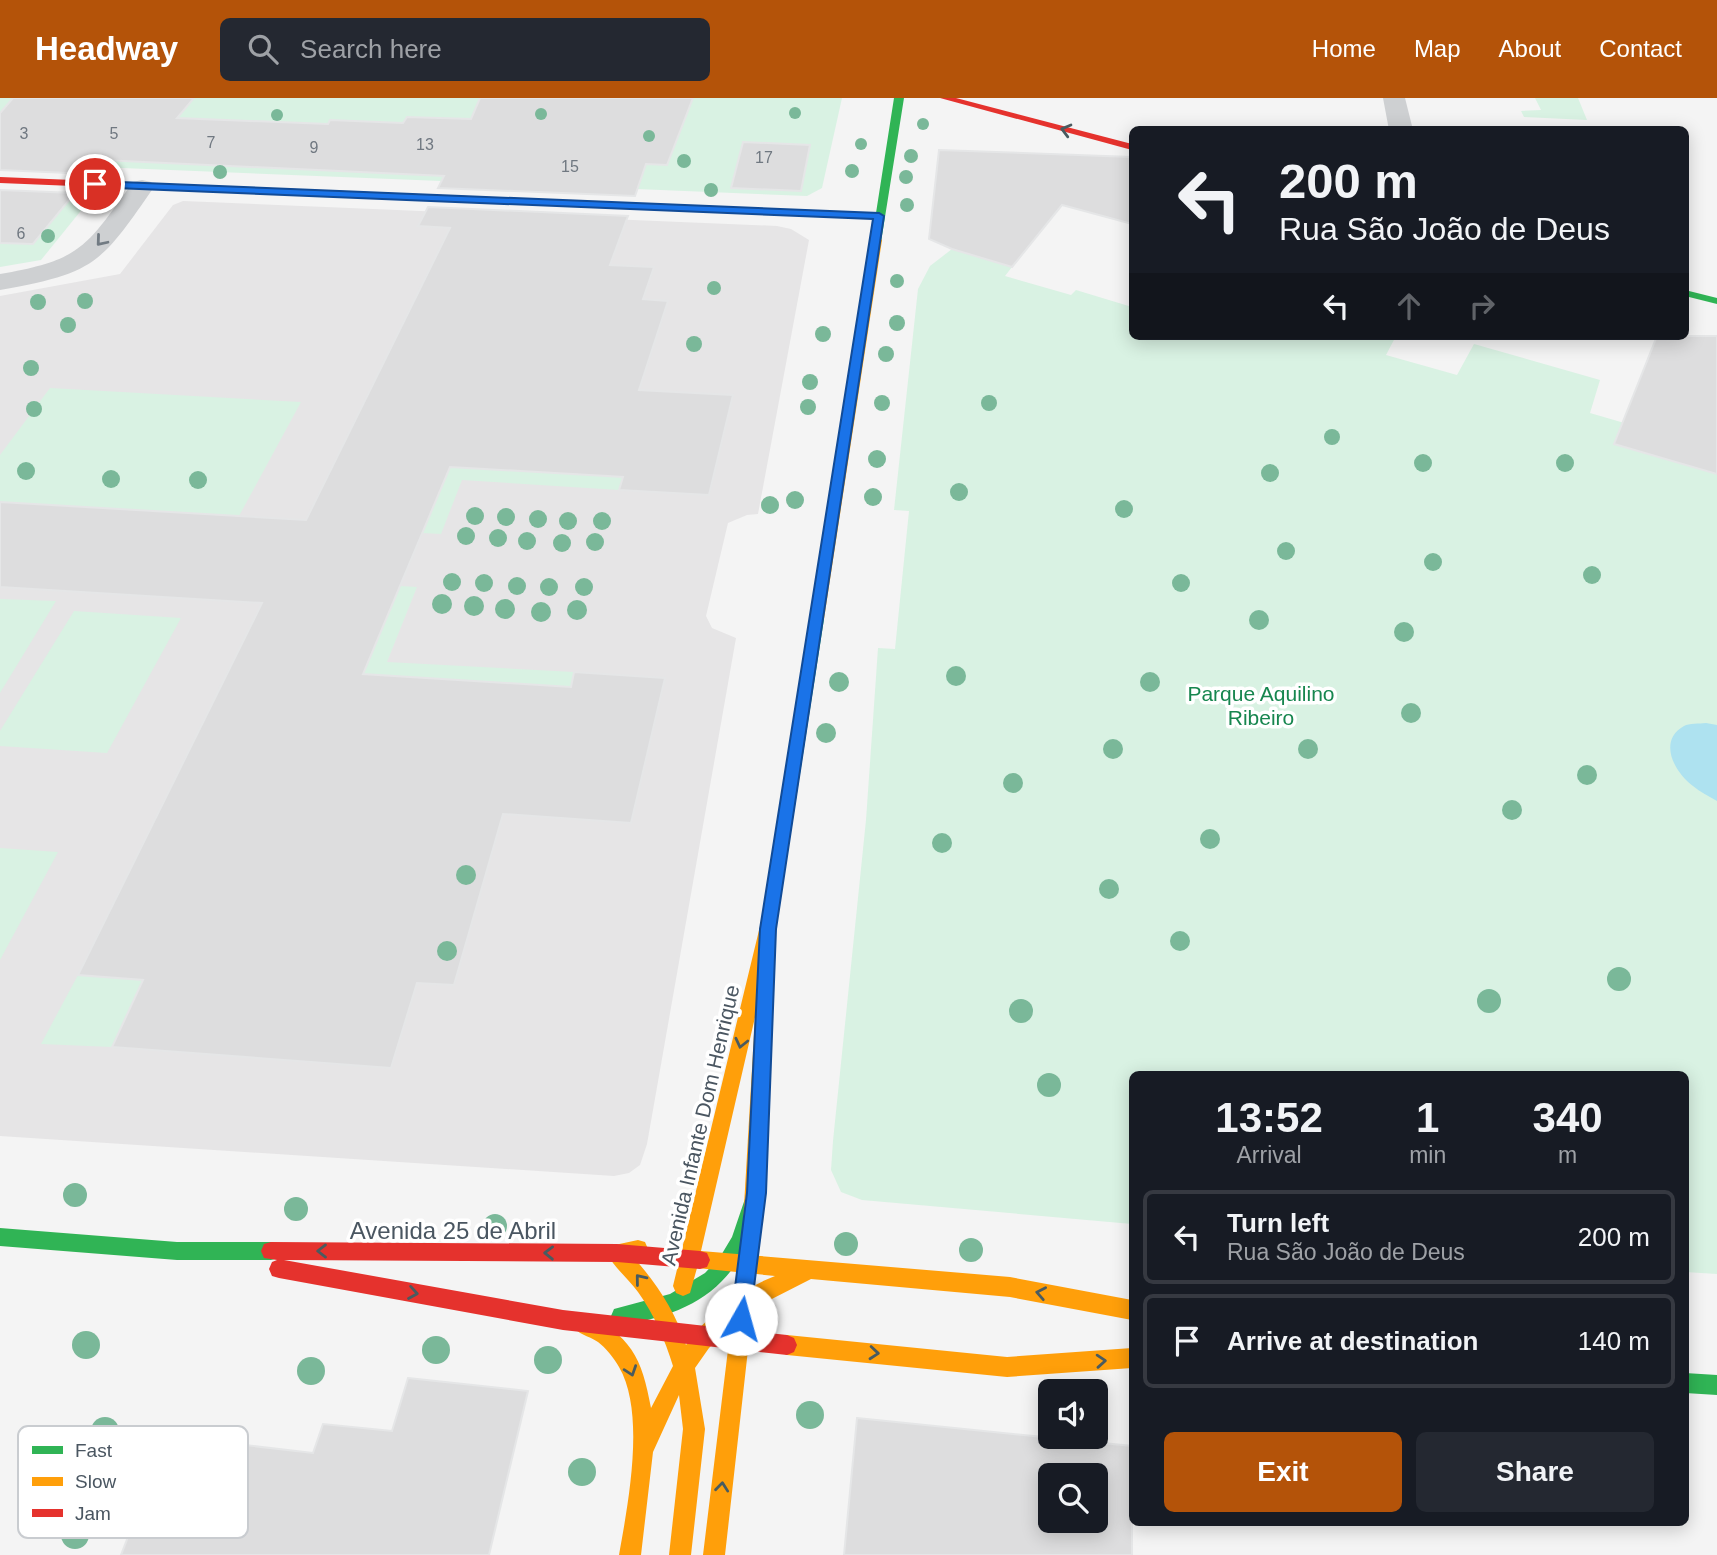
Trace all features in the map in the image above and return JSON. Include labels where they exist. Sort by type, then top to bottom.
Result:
[{"type":"main road","name":"Avenida Infante Dom Henrique","points":[[630,1555],[644,1449],[768,929],[899,98]]},
{"type":"main road","points":[[944,98],[1129,147]]},
{"type":"main road","points":[[0,180],[879,216]]},
{"type":"main road","points":[[1689,294],[1717,301]]},
{"type":"main road","name":"Avenida Infante Dom Henrique","points":[[714,1555],[756,1193],[768,929]]},
{"type":"main road","points":[[617,1253],[672,1235],[708,1183]]},
{"type":"main road","points":[[756,1193],[763,1233]]},
{"type":"main road","name":"Avenida 25 de Abril","points":[[563,1320],[639,1315],[679,1301],[714,1279],[746,1234],[756,1193]]},
{"type":"main road","name":"Avenida 25 de Abril","points":[[0,1237],[177,1251],[617,1253],[727,1263],[746,1281],[780,1280],[815,1270]]},
{"type":"main road","points":[[774,1250],[790,1261],[815,1270]]},
{"type":"main road","name":"Avenida 25 de Abril","points":[[177,1251],[563,1320],[1007,1367],[1129,1359]]},
{"type":"main road","name":"Avenida Infante Dom Henrique","points":[[617,1253],[645,1285],[673,1332],[684,1365],[694,1429],[680,1555]]},
{"type":"main road","name":"Avenida 25 de Abril","points":[[746,1281],[815,1270],[1010,1287],[1129,1309]]},
{"type":"main road","name":"Avenida 25 de Abril","points":[[644,1449],[675,1377],[704,1335],[732,1306],[746,1281]]},
{"type":"main road","name":"Avenida Infante Dom Henrique","points":[[563,1320],[600,1328],[625,1353],[640,1396],[644,1449]]},
{"type":"main road","points":[[774,1359],[827,1348]]},
{"type":"main road","points":[[732,1397],[754,1372]]},
{"type":"main road","points":[[1689,1383],[1717,1385]]},
{"type":"street","points":[[1394,98],[1400,126]]},
{"type":"street","points":[[0,282],[65,268],[83,259],[97,247],[142,187]]},
{"type":"shaded area","points":[[183,201],[777,226],[791,229],[809,240],[758,514],[747,515],[728,523],[706,616],[712,628],[736,638],[647,1144],[640,1165],[629,1173],[614,1176],[0,1136],[0,296],[120,274],[173,205]]},
{"type":"green space","points":[[0,98],[842,98],[822,188],[807,196],[0,163]]},
{"type":"green space","points":[[1535,98],[1578,98],[1587,120],[1524,117],[1521,111],[1541,110]]},
{"type":"green space","points":[[0,193],[92,197],[41,260],[0,267]]},
{"type":"green space","name":"Parque Aquilino Ribeiro","points":[[952,249],[1012,267],[1005,276],[1071,295],[1076,290],[1129,306],[1129,340],[1394,340],[1386,355],[1457,375],[1474,344],[1600,380],[1590,413],[1717,450],[1717,1274],[1689,1272],[1689,1071],[1129,1071],[1129,1224],[862,1200],[841,1192],[831,1170],[866,820],[878,648],[895,649],[909,511],[894,510],[918,289],[930,266]]},
{"type":"green space","points":[[50,388],[301,402],[239,516],[0,502],[0,455]]},
{"type":"green space","points":[[450,467],[623,477],[619,490],[462,480],[441,534],[422,533]]},
{"type":"green space","points":[[400,586],[417,587],[387,662],[574,672],[571,687],[363,674]]},
{"type":"green space","points":[[0,599],[56,601],[0,693]]},
{"type":"green space","points":[[74,611],[181,618],[107,753],[0,746],[0,731]]},
{"type":"green space","points":[[0,848],[58,852],[0,960]]},
{"type":"green space","points":[[78,975],[143,980],[112,1047],[41,1044]]},
{"type":"water","points":[[1706,723],[1717,725],[1717,801],[1686,780],[1675,765],[1670,748],[1676,732],[1684,726]]},
{"type":"building","points":[[13,98],[194,98],[177,118],[328,124],[330,120],[403,123],[407,117],[471,119],[480,98],[693,98],[667,165],[646,164],[635,196],[438,188],[444,176],[102,160],[91,174],[0,170],[0,113]]},
{"type":"building","points":[[743,142],[810,145],[801,191],[731,188]]},
{"type":"building","points":[[939,150],[1129,157],[1129,223],[1062,205],[1012,267],[952,249],[929,239]]},
{"type":"building","points":[[0,190],[75,193],[33,244],[0,243]]},
{"type":"building","points":[[428,207],[628,216],[610,265],[654,267],[643,299],[668,301],[639,390],[733,395],[709,495],[619,490],[623,477],[450,467],[363,674],[571,687],[574,672],[665,678],[631,823],[503,814],[454,985],[417,983],[391,1068],[112,1047],[143,980],[78,975],[262,603],[0,587],[0,502],[306,520],[450,228],[418,226]]},
{"type":"building","points":[[1689,336],[1717,336],[1717,474],[1614,444],[1655,340],[1689,340]]},
{"type":"building","points":[[408,1378],[528,1391],[489,1555],[121,1555],[128,1538],[248,1538],[248,1445],[313,1453],[323,1424],[392,1431]]},
{"type":"building","points":[[857,1418],[1038,1436],[1038,1449],[1108,1449],[1108,1444],[1129,1446],[1129,1526],[1132,1526],[1132,1555],[844,1555]]},
{"type":"traffic: fast","points":[[877,240],[899,98]]},
{"type":"traffic: fast","points":[[492,200],[879,216]]},
{"type":"traffic: fast","points":[[1689,294],[1717,301]]},
{"type":"traffic: fast","points":[[769,922],[817,619]]},
{"type":"traffic: fast","points":[[621,1316],[673,1303],[712,1280],[739,1244],[756,1193]]},
{"type":"traffic: fast","points":[[0,1237],[177,1251],[271,1251]]},
{"type":"traffic: fast","points":[[1689,1383],[1717,1385]]},
{"type":"traffic: slow","points":[[817,619],[877,240]]},
{"type":"traffic: slow","points":[[683,1286],[769,922]]},
{"type":"traffic: slow","points":[[753,1223],[764,1017]]},
{"type":"traffic: slow","points":[[638,1249],[617,1253],[645,1285],[672,1332],[687,1376],[694,1429],[680,1555]]},
{"type":"traffic: slow","points":[[700,1260],[1010,1287],[1129,1309]]},
{"type":"traffic: slow","points":[[644,1449],[672,1389],[701,1341],[742,1303],[803,1274]]},
{"type":"traffic: slow","points":[[714,1555],[742,1314]]},
{"type":"traffic: slow","points":[[582,1324],[610,1339],[626,1360],[636,1384],[642,1412],[642,1473],[630,1555]]},
{"type":"traffic: slow","points":[[787,1345],[1007,1367],[1129,1358]]},
{"type":"traffic: jam","points":[[945,98],[1129,146]]},
{"type":"traffic: jam","points":[[0,180],[492,200]]},
{"type":"traffic: jam","points":[[271,1251],[617,1253],[700,1260]]},
{"type":"traffic: jam","points":[[279,1269],[563,1320],[787,1345]]},
{"type":"route","points":[[95,184],[879,216],[768,929],[756,1193],[741,1319]]}]
